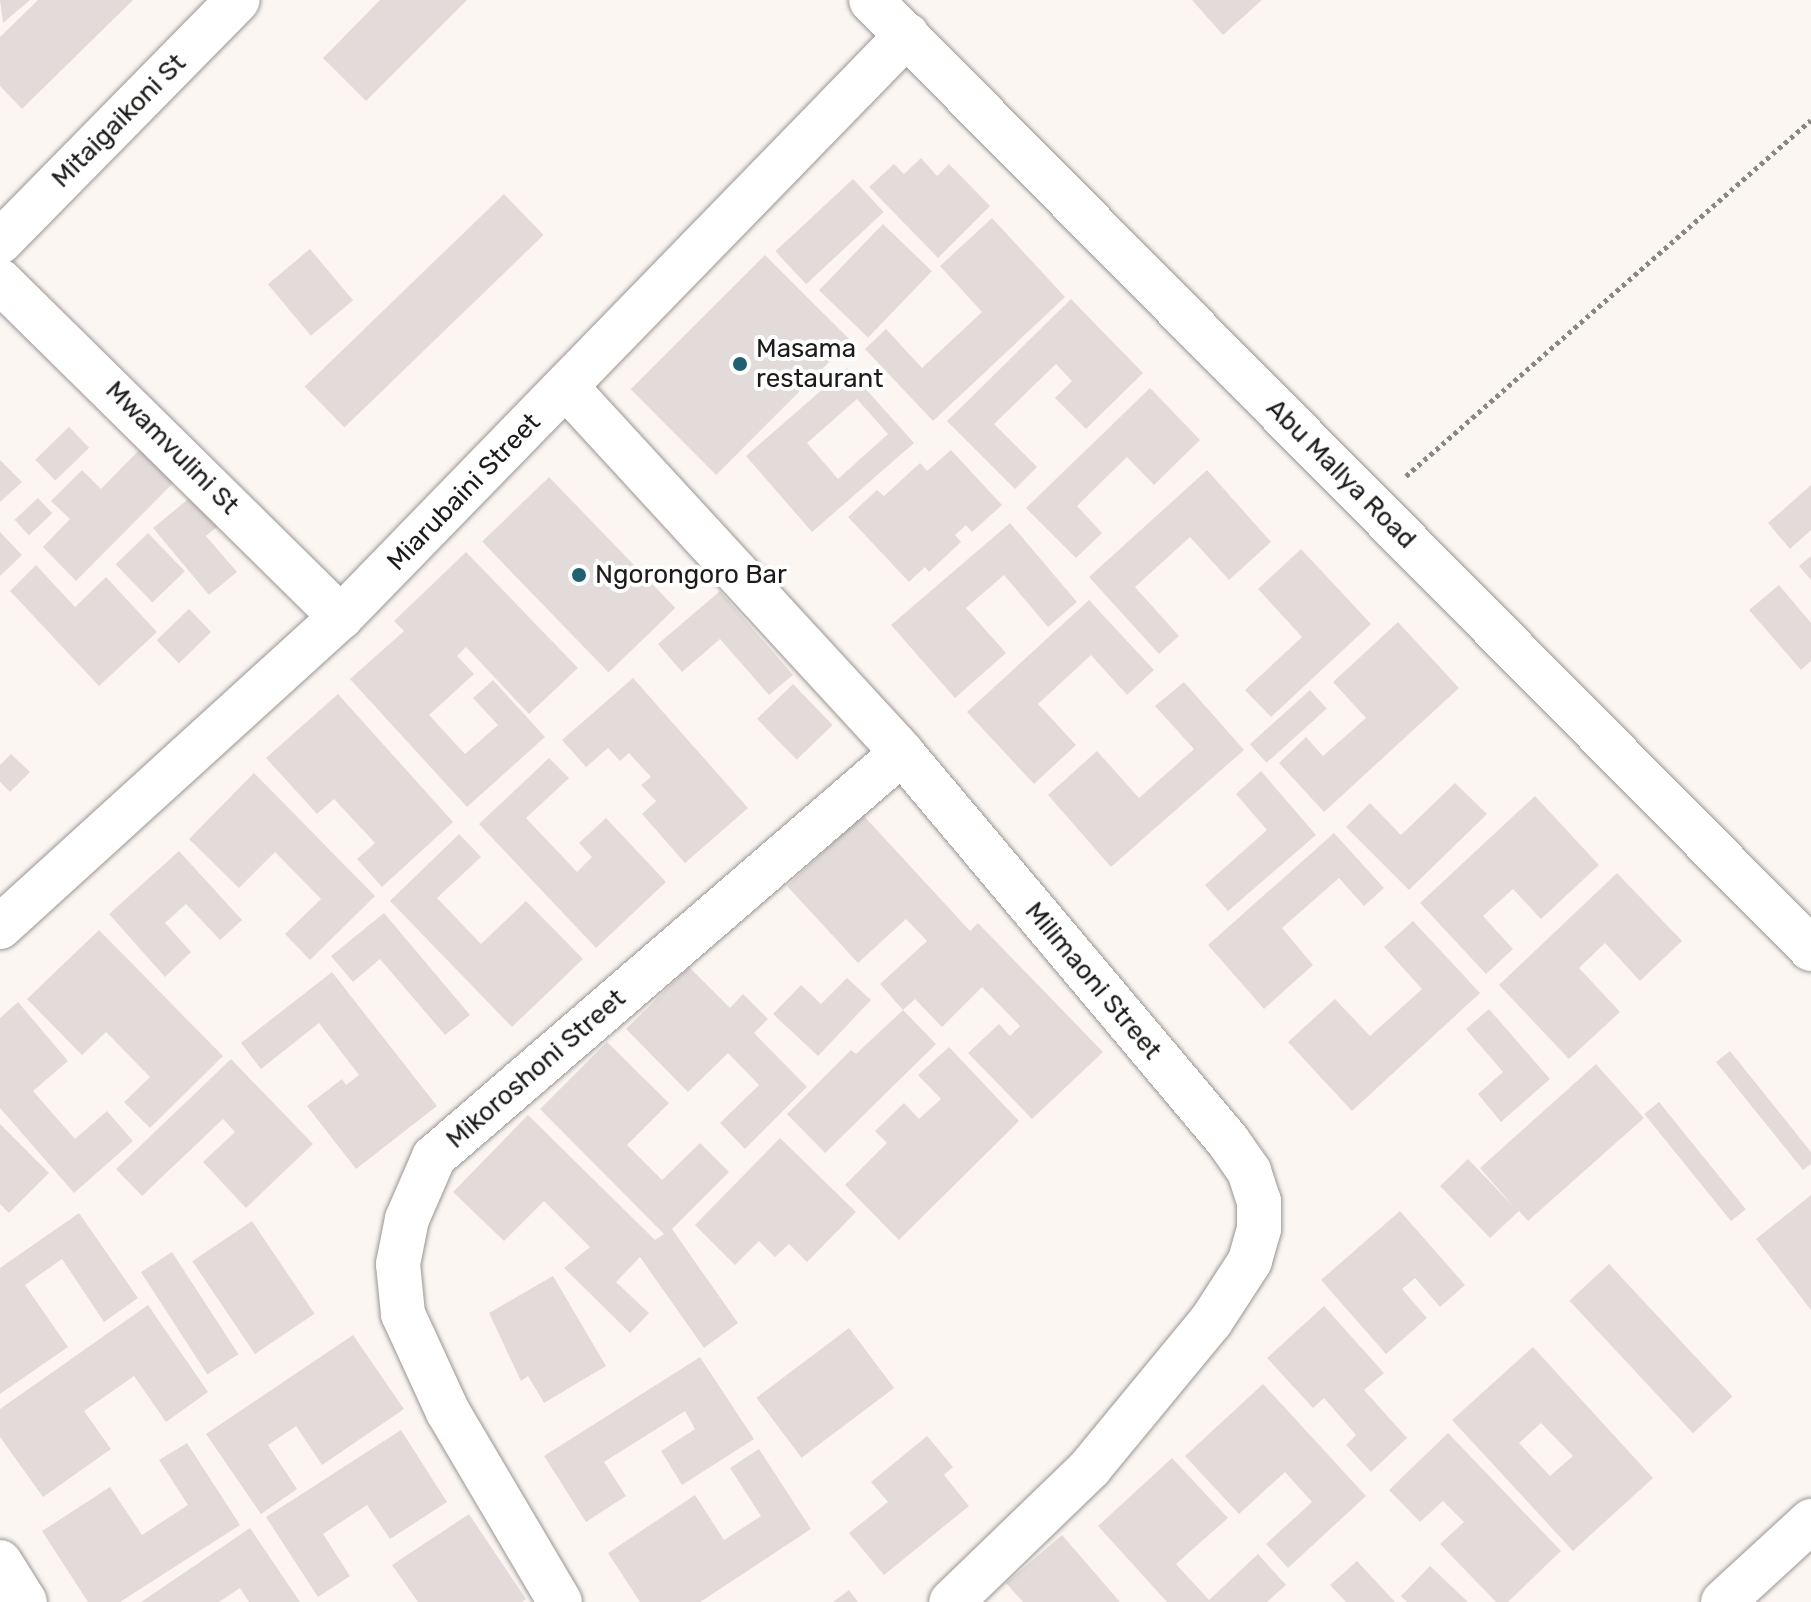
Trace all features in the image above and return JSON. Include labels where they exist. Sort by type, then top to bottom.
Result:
[{"type":"street","name":"Mitaigaikoni St","points":[[0,242],[238,0]]},
{"type":"street","name":"Abu Mallya Road","points":[[871,0],[1811,949]]},
{"type":"street","name":"Miarubaini Street","points":[[0,927],[341,617],[907,35]]},
{"type":"street","name":"Mwamvulini St","points":[[0,281],[341,617]]},
{"type":"street","name":"Milimaoni Street","points":[[566,387],[902,753],[1228,1141],[1249,1171],[1259,1201],[1259,1229],[1250,1261],[1211,1321],[1090,1468],[951,1602]]},
{"type":"street","name":"Mikoroshoni Street","points":[[560,1602],[448,1412],[403,1314],[398,1264],[407,1219],[434,1157],[902,753]]},
{"type":"street","points":[[1723,1602],[1811,1521]]},
{"type":"street","points":[[0,1562],[25,1602]]},
{"type":"path","points":[[1374,506],[1523,369],[1811,120]]},
{"type":"building","points":[[0,0],[30,0],[3,23]]},
{"type":"building","points":[[38,0],[133,0],[22,109],[0,86],[0,37]]},
{"type":"building","points":[[380,0],[467,0],[366,101],[323,58]]},
{"type":"building","points":[[1192,0],[1262,0],[1223,35]]},
{"type":"building","points":[[921,158],[937,176],[949,164],[990,206],[938,258],[869,187],[894,164],[904,174]]},
{"type":"building","points":[[853,179],[884,212],[806,284],[775,251]]},
{"type":"building","points":[[504,194],[544,235],[344,427],[305,386]]},
{"type":"building","points":[[992,218],[1065,297],[933,421],[865,349],[886,329],[922,368],[982,312],[940,266]]},
{"type":"building","points":[[883,224],[932,271],[868,337],[819,290]]},
{"type":"building","points":[[310,249],[353,300],[311,336],[268,284]]},
{"type":"building","name":"Masama restaurant","points":[[765,255],[851,341],[716,475],[631,389]]},
{"type":"building","points":[[1071,299],[1143,373],[1086,429],[1055,398],[1072,381],[1056,364],[994,424],[1037,467],[1015,489],[947,421]]},
{"type":"building","points":[[847,368],[914,443],[812,532],[746,456]],"holes":[[[857,399],[888,434],[838,479],[807,443]]]},
{"type":"building","points":[[1150,388],[1200,440],[1154,485],[1127,457],[1077,506],[1102,533],[1076,558],[1026,508]]},
{"type":"building","points":[[69,427],[89,448],[55,481],[35,460]]},
{"type":"building","points":[[145,444],[179,477],[76,581],[43,547],[70,519],[51,501],[82,470],[101,489]]},
{"type":"building","points":[[951,450],[1002,505],[972,532],[966,525],[955,535],[961,542],[929,572],[925,567],[909,582],[848,517],[877,490],[884,496],[920,463],[927,471]]},
{"type":"building","points":[[0,460],[22,482],[0,502]]},
{"type":"building","points":[[1207,470],[1271,542],[1229,580],[1190,537],[1135,587],[1179,636],[1159,654],[1089,577]]},
{"type":"building","name":"Ngorongoro Bar","points":[[549,477],[675,608],[609,673],[482,542]]},
{"type":"building","points":[[1811,485],[1811,530],[1790,549],[1768,523]]},
{"type":"building","points":[[198,491],[224,521],[206,536],[237,572],[209,595],[153,528]]},
{"type":"building","points":[[38,498],[52,513],[29,535],[15,520]]},
{"type":"building","points":[[1010,523],[1077,602],[1048,627],[1004,575],[966,608],[1006,653],[955,698],[891,625]]},
{"type":"building","points":[[0,532],[22,555],[0,576]]},
{"type":"building","points":[[148,533],[185,571],[152,602],[116,564]]},
{"type":"building","points":[[1301,549],[1371,624],[1271,717],[1245,690],[1302,637],[1258,589]]},
{"type":"building","points":[[466,552],[578,668],[529,714],[466,647],[457,656],[474,674],[429,715],[465,754],[498,725],[473,698],[493,680],[545,737],[467,807],[350,679],[404,631],[394,621]]},
{"type":"building","points":[[1811,556],[1811,580],[1799,566]]},
{"type":"building","points":[[36,565],[75,607],[106,577],[157,632],[99,686],[10,591]]},
{"type":"building","points":[[1779,585],[1811,623],[1811,661],[1801,670],[1749,610]]},
{"type":"building","points":[[720,591],[793,675],[769,695],[720,639],[682,672],[658,644]]},
{"type":"building","points":[[1089,600],[1154,670],[1127,695],[1091,655],[1038,704],[1076,745],[1034,784],[967,712]]},
{"type":"building","points":[[189,609],[211,632],[179,663],[157,640]]},
{"type":"building","points":[[1398,622],[1459,688],[1324,812],[1279,763],[1306,737],[1323,756],[1366,718],[1333,682]]},
{"type":"building","points":[[633,678],[748,808],[685,863],[642,814],[656,801],[641,785],[651,777],[629,753],[620,761],[608,748],[586,767],[562,740]]},
{"type":"building","points":[[1184,682],[1244,750],[1111,867],[1048,795],[1097,751],[1139,798],[1194,749],[1155,706]]},
{"type":"building","points":[[793,684],[833,725],[797,760],[757,719]]},
{"type":"building","points":[[1310,690],[1327,709],[1267,763],[1250,744]]},
{"type":"building","points":[[338,694],[453,822],[382,887],[357,859],[375,843],[334,799],[317,814],[266,758]]},
{"type":"building","points":[[11,754],[30,772],[10,792],[0,782],[0,765]]},
{"type":"building","points":[[549,758],[569,778],[526,818],[577,872],[592,857],[579,843],[606,818],[666,882],[596,948],[479,824]]},
{"type":"building","points":[[1261,771],[1316,835],[1228,911],[1205,885],[1267,830],[1236,794]]},
{"type":"building","points":[[254,773],[375,896],[310,960],[285,934],[321,899],[275,852],[239,888],[189,839]]},
{"type":"building","points":[[1455,783],[1487,814],[1409,890],[1346,827],[1370,803],[1401,835]]},
{"type":"building","points":[[1535,796],[1599,865],[1541,919],[1513,889],[1483,916],[1513,949],[1486,974],[1420,903]]},
{"type":"building","points":[[863,815],[970,931],[978,923],[1103,1052],[1032,1119],[968,1053],[999,1024],[1010,1036],[1020,1026],[982,987],[942,1027],[915,999],[903,1010],[880,984],[927,941],[906,919],[858,963],[787,886]]},
{"type":"building","points":[[1334,833],[1384,888],[1364,906],[1339,878],[1282,928],[1313,965],[1264,1009],[1208,945]]},
{"type":"building","points":[[459,834],[481,857],[437,898],[481,944],[526,901],[583,959],[512,1027],[390,901]]},
{"type":"building","points":[[179,851],[242,920],[220,940],[186,904],[165,923],[191,952],[165,977],[109,914]]},
{"type":"building","points":[[1617,873],[1682,941],[1640,981],[1605,943],[1579,968],[1620,1012],[1569,1059],[1499,985]]},
{"type":"building","points":[[384,913],[470,1015],[445,1035],[380,959],[353,982],[331,956]]},
{"type":"building","points":[[1413,921],[1480,993],[1352,1111],[1288,1042],[1335,999],[1370,1036],[1422,989],[1384,947]]},
{"type":"building","points":[[99,930],[223,1056],[150,1128],[124,1102],[150,1077],[106,1032],[82,1055],[27,999]]},
{"type":"building","points":[[689,967],[730,1008],[743,994],[768,1019],[754,1033],[807,1087],[745,1149],[720,1123],[759,1085],[728,1053],[688,1092],[626,1029]]},
{"type":"building","points":[[332,972],[437,1106],[356,1169],[307,1106],[342,1079],[346,1085],[359,1075],[319,1023],[261,1069],[241,1043]]},
{"type":"building","points":[[847,978],[871,1000],[818,1056],[773,1014],[801,985],[821,1004]]},
{"type":"building","points":[[18,1002],[68,1061],[33,1091],[75,1139],[107,1111],[133,1141],[74,1193],[0,1108],[0,1018]]},
{"type":"building","points":[[1489,1009],[1550,1079],[1501,1122],[1478,1094],[1503,1072],[1466,1029]]},
{"type":"building","points":[[903,1010],[936,1044],[825,1153],[787,1114],[851,1050],[856,1054]]},
{"type":"building","points":[[607,1042],[669,1103],[627,1145],[662,1180],[700,1143],[729,1172],[672,1229],[738,1323],[704,1348],[640,1257],[616,1282],[649,1313],[630,1333],[564,1268],[590,1247],[544,1201],[504,1241],[453,1192],[528,1115],[655,1240],[664,1234],[540,1109]]},
{"type":"building","points":[[949,1047],[1019,1121],[899,1240],[845,1185],[887,1143],[875,1131],[904,1103],[919,1119],[941,1099],[918,1075]]},
{"type":"building","points":[[1730,1051],[1811,1152],[1811,1164],[1803,1170],[1716,1062]]},
{"type":"building","points":[[231,1059],[313,1144],[246,1208],[203,1162],[235,1132],[223,1119],[142,1196],[116,1169]]},
{"type":"building","points":[[1596,1064],[1644,1118],[1528,1221],[1519,1211],[1490,1238],[1440,1186],[1468,1159],[1514,1207],[1480,1168]]},
{"type":"building","points":[[1659,1102],[1746,1209],[1731,1221],[1644,1114]]},
{"type":"building","points":[[0,1124],[49,1173],[9,1213],[0,1204]]},
{"type":"building","points":[[780,1138],[856,1212],[807,1262],[789,1244],[775,1257],[759,1241],[735,1265],[695,1225]]},
{"type":"building","points":[[1811,1195],[1811,1310],[1756,1239]]},
{"type":"building","points":[[1400,1211],[1465,1285],[1440,1307],[1415,1278],[1402,1289],[1427,1318],[1386,1354],[1321,1280]]},
{"type":"building","points":[[79,1213],[138,1298],[104,1322],[62,1259],[25,1285],[68,1347],[0,1394],[0,1268]]},
{"type":"building","points":[[252,1221],[315,1314],[255,1354],[192,1261]]},
{"type":"building","points":[[172,1252],[238,1354],[207,1374],[141,1272]]},
{"type":"building","points":[[1609,1264],[1732,1396],[1693,1433],[1570,1301]]},
{"type":"building","points":[[553,1276],[606,1366],[544,1403],[528,1376],[521,1381],[489,1313]]},
{"type":"building","points":[[148,1305],[208,1392],[166,1422],[134,1376],[84,1411],[111,1449],[43,1497],[0,1437],[0,1409]]},
{"type":"building","points":[[1324,1306],[1384,1373],[1364,1390],[1407,1438],[1371,1472],[1346,1445],[1356,1435],[1324,1398],[1313,1408],[1267,1358]]},
{"type":"building","points":[[849,1328],[894,1388],[801,1458],[756,1398]]},
{"type":"building","points":[[353,1335],[404,1409],[322,1465],[296,1426],[268,1445],[297,1489],[261,1514],[206,1434]]},
{"type":"building","points":[[1533,1347],[1653,1478],[1573,1551],[1452,1420]],"holes":[[[1541,1423],[1573,1456],[1550,1476],[1519,1443]]]},
{"type":"building","points":[[700,1357],[754,1439],[682,1485],[661,1451],[695,1429],[685,1411],[604,1462],[626,1496],[586,1522],[544,1456]]},
{"type":"building","points":[[1263,1384],[1366,1496],[1288,1568],[1266,1544],[1312,1502],[1285,1472],[1239,1514],[1185,1456]]},
{"type":"building","points":[[401,1430],[447,1502],[390,1539],[367,1505],[323,1534],[350,1576],[318,1597],[266,1517]]},
{"type":"building","points":[[1448,1433],[1561,1551],[1508,1602],[1496,1602],[1440,1544],[1464,1522],[1443,1501],[1420,1522],[1389,1490]]},
{"type":"building","points":[[927,1436],[953,1467],[944,1475],[969,1506],[884,1575],[849,1533],[888,1502],[871,1482]]},
{"type":"building","points":[[187,1443],[240,1525],[120,1602],[88,1602],[42,1531],[110,1487],[142,1535],[188,1505],[159,1460]]},
{"type":"building","points":[[759,1449],[811,1529],[700,1602],[640,1602],[608,1553],[695,1495],[724,1540],[761,1516],[730,1468]]},
{"type":"building","points":[[1172,1458],[1228,1518],[1176,1564],[1209,1600],[1258,1554],[1286,1585],[1267,1602],[1167,1602],[1098,1526]]},
{"type":"building","points":[[469,1514],[526,1599],[522,1602],[418,1602],[392,1565]]},
{"type":"building","points":[[250,1528],[300,1602],[249,1602],[240,1588],[219,1602],[141,1602]]},
{"type":"building","points":[[1062,1535],[1120,1602],[1023,1602],[1006,1583]]},
{"type":"building","points":[[1357,1561],[1395,1602],[1346,1602],[1330,1585]]},
{"type":"building","points":[[1430,1566],[1468,1602],[1407,1602],[1401,1596]]},
{"type":"building","points":[[849,1590],[858,1602],[833,1602]]},
{"type":"place","name":"Masama restaurant","points":[[740,364]]},
{"type":"place","name":"Ngorongoro Bar","points":[[579,575]]}]
